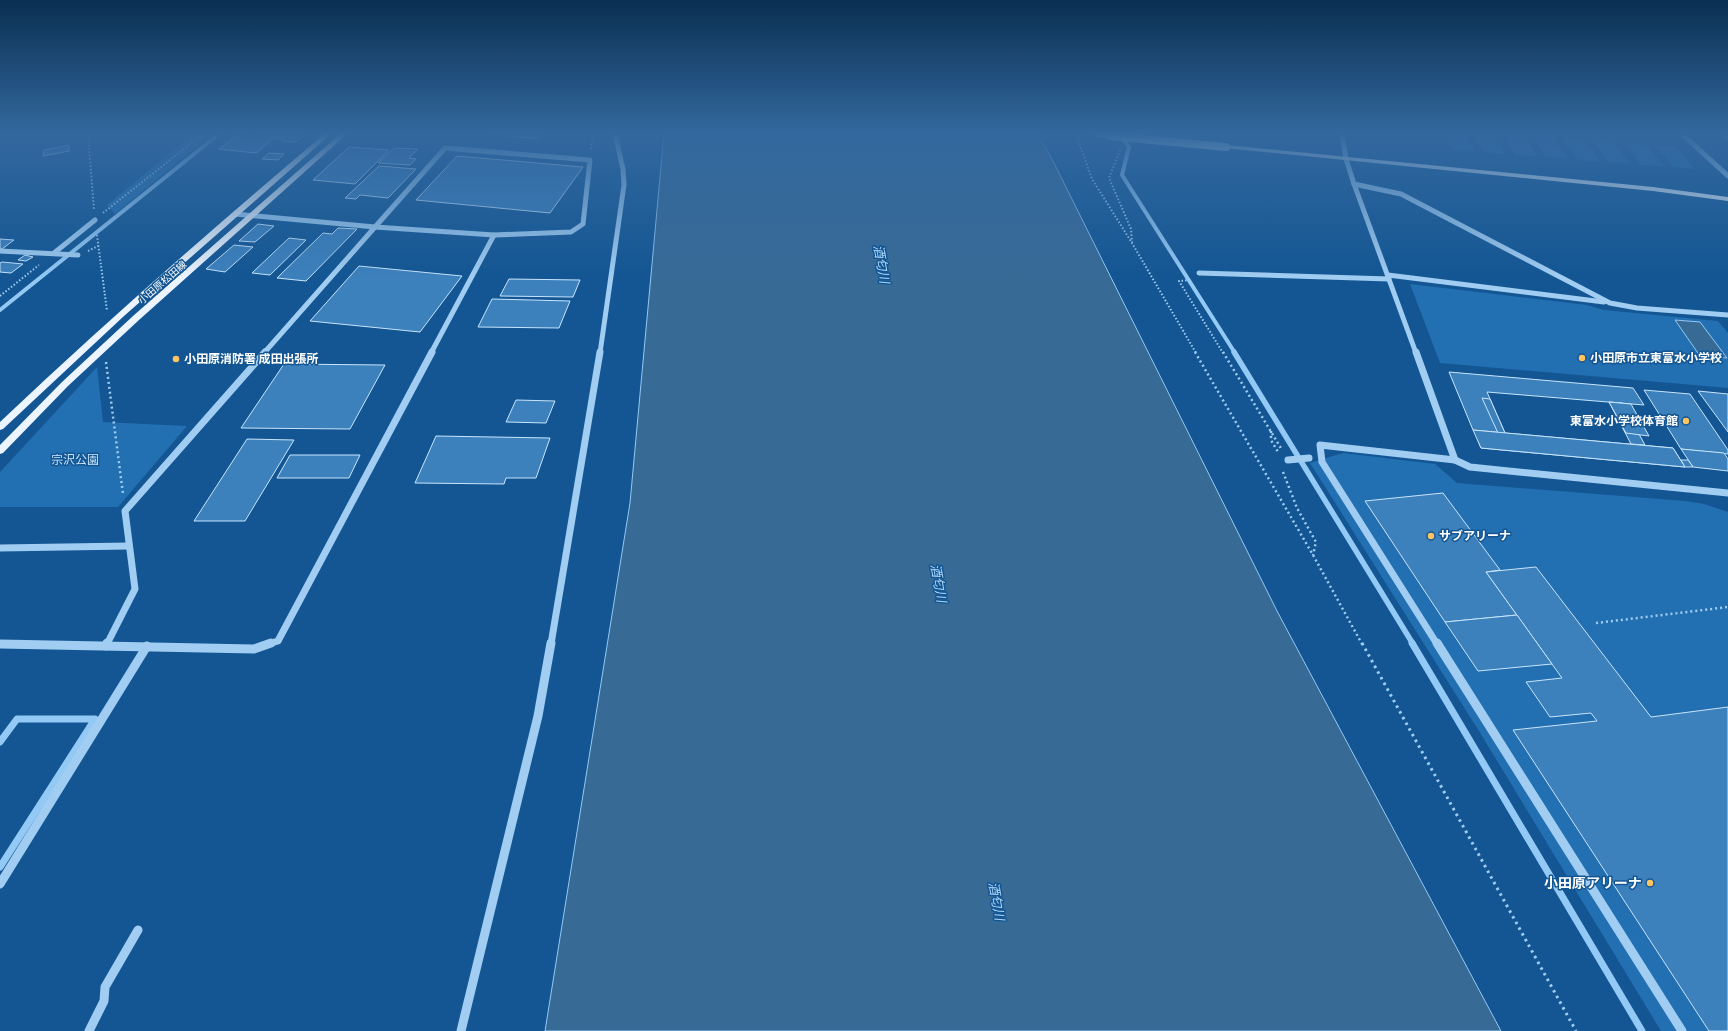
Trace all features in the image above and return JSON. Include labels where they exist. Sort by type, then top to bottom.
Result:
[{"type":"main road","name":"小田原松田線","points":[[0,427],[108,325],[272,182]]},
{"type":"main road","name":"小田原松田線","points":[[0,451],[64,384],[289,182]]},
{"type":"main road","points":[[1585,182],[1728,199]]},
{"type":"main road","points":[[1653,189],[1728,192]]},
{"type":"street","points":[[106,646],[135,589],[125,511],[414,182]]},
{"type":"street","points":[[235,214],[374,227],[494,235],[571,232],[583,224],[588,182]]},
{"type":"street","points":[[461,1031],[538,716],[575,506],[606,316],[624,182]]},
{"type":"street","points":[[1354,184],[1455,460]]},
{"type":"street","points":[[1354,184],[1401,194],[1610,303]]},
{"type":"street","points":[[54,253],[95,220]]},
{"type":"street","points":[[0,644],[254,649],[278,641],[494,235]]},
{"type":"street","points":[[0,251],[78,255]]},
{"type":"street","points":[[1200,273],[1389,277],[1610,303],[1637,308],[1725,314],[1728,322]]},
{"type":"street","points":[[1682,1031],[1326,469],[1322,462],[1320,445],[1455,460],[1470,467],[1728,493]]},
{"type":"street","points":[[1288,460],[1309,458]]},
{"type":"street","points":[[0,548],[129,546]]},
{"type":"street","points":[[0,884],[147,646]]},
{"type":"street","points":[[89,1031],[104,1001],[104,987],[138,930]]},
{"type":"path","points":[[92,182],[95,220]]},
{"type":"path","points":[[95,220],[143,182]]},
{"type":"path","points":[[1094,182],[1132,243],[1313,556],[1576,1031]]},
{"type":"path","points":[[1111,182],[1131,229],[1132,243]]},
{"type":"path","points":[[97,242],[108,325]]},
{"type":"path","points":[[0,296],[54,253]]},
{"type":"path","points":[[1182,281],[1179,281],[1288,460],[1280,462]]},
{"type":"path","points":[[104,348],[125,511]]},
{"type":"path","points":[[1271,430],[1271,440],[1278,450],[1280,462],[1297,508],[1316,542],[1313,556]]},
{"type":"path","points":[[1596,623],[1728,607]]},
{"type":"green space","points":[[135,182],[154,182],[115,214],[107,205]]},
{"type":"green space","points":[[1410,284],[1587,305],[1604,310],[1718,321],[1728,333],[1728,388],[1440,363]]},
{"type":"green space","name":"宗沢公園","points":[[97,367],[103,422],[187,426],[118,507],[0,507],[0,472]]},
{"type":"green space","name":"小田原アリーナ","points":[[1343,453],[1435,464],[1457,483],[1685,501],[1704,504],[1728,512],[1728,1031],[1661,1031],[1482,736],[1310,463]]},
{"type":"water","name":"酒匂川","points":[[660,182],[1064,182],[1277,611],[1501,1031],[545,1031],[630,503]]},
{"type":"water","points":[[1675,320],[1700,322],[1727,358],[1700,356]]},
{"type":"building","points":[[335,182],[357,182],[355,184]]},
{"type":"building","points":[[362,182],[403,182],[388,198],[360,195],[356,199],[345,198]]},
{"type":"building","points":[[433,182],[572,182],[550,213],[416,200]]},
{"type":"building","points":[[258,224],[274,226],[255,242],[239,241]]},
{"type":"building","points":[[338,228],[357,229],[306,281],[277,278],[323,233],[332,234]]},
{"type":"building","points":[[289,238],[306,240],[270,275],[252,273]]},
{"type":"building","points":[[0,239],[14,240],[0,249]]},
{"type":"building","points":[[234,245],[253,247],[225,272],[206,269]]},
{"type":"building","points":[[25,255],[33,257],[26,261],[18,260]]},
{"type":"building","points":[[0,263],[23,264],[11,273],[0,272]]},
{"type":"building","points":[[359,266],[462,276],[420,332],[310,321]]},
{"type":"building","points":[[509,279],[580,280],[573,297],[500,296]]},
{"type":"building","points":[[492,299],[570,301],[559,328],[478,327]]},
{"type":"building","points":[[284,364],[385,365],[350,429],[241,428]]},
{"type":"building","points":[[1449,372],[1633,388],[1644,405],[1487,392],[1505,433],[1473,430]]},
{"type":"building","name":"東富水小学校体育館","points":[[1644,390],[1690,394],[1728,450],[1728,454],[1681,449]]},
{"type":"building","points":[[1698,391],[1728,394],[1728,432]]},
{"type":"building","points":[[1482,398],[1490,399],[1505,433],[1673,448],[1685,467],[1481,448],[1478,441],[1503,444]]},
{"type":"building","points":[[516,400],[555,401],[546,423],[506,422]]},
{"type":"building","points":[[1609,402],[1622,403],[1645,445],[1631,444]]},
{"type":"building","points":[[1609,402],[1631,404],[1649,436],[1626,433]]},
{"type":"building","points":[[1473,430],[1673,448],[1685,467],[1481,448]]},
{"type":"building","points":[[436,436],[550,438],[536,478],[506,478],[504,484],[415,483]]},
{"type":"building","points":[[247,439],[294,440],[245,521],[194,521]]},
{"type":"building","points":[[1681,449],[1724,453],[1728,459],[1728,471],[1693,467]]},
{"type":"building","points":[[290,455],[360,455],[349,478],[277,478]]},
{"type":"building","points":[[1681,460],[1688,460],[1693,467],[1685,467]]},
{"type":"building","name":"サブアリーナ","points":[[1443,493],[1500,570],[1486,572],[1517,615],[1445,622],[1365,501]]},
{"type":"building","points":[[1536,567],[1651,717],[1728,707],[1728,1031],[1709,1031],[1513,730],[1597,721],[1591,713],[1550,717],[1526,682],[1562,678],[1486,572]]},
{"type":"building","points":[[1517,615],[1552,664],[1478,671],[1445,622]]},
{"type":"waterway","points":[[0,310],[159,182]]},
{"type":"waterway","points":[[1127,182],[1235,353]]},
{"type":"waterway","points":[[1234,352],[1413,644]]},
{"type":"waterway","points":[[1412,643],[1642,1031]]},
{"type":"waterway","points":[[0,742],[17,719],[95,719],[0,867]]},
{"type":"place","name":"小田原市立東富水小学校","points":[[1582,358]]},
{"type":"place","name":"小田原消防署 成田出張所","points":[[176,359]]},
{"type":"place","name":"東富水小学校体育館","points":[[1686,421]]},
{"type":"place","name":"サブアリーナ","points":[[1431,536]]},
{"type":"place","name":"小田原アリーナ","points":[[1650,883]]}]
